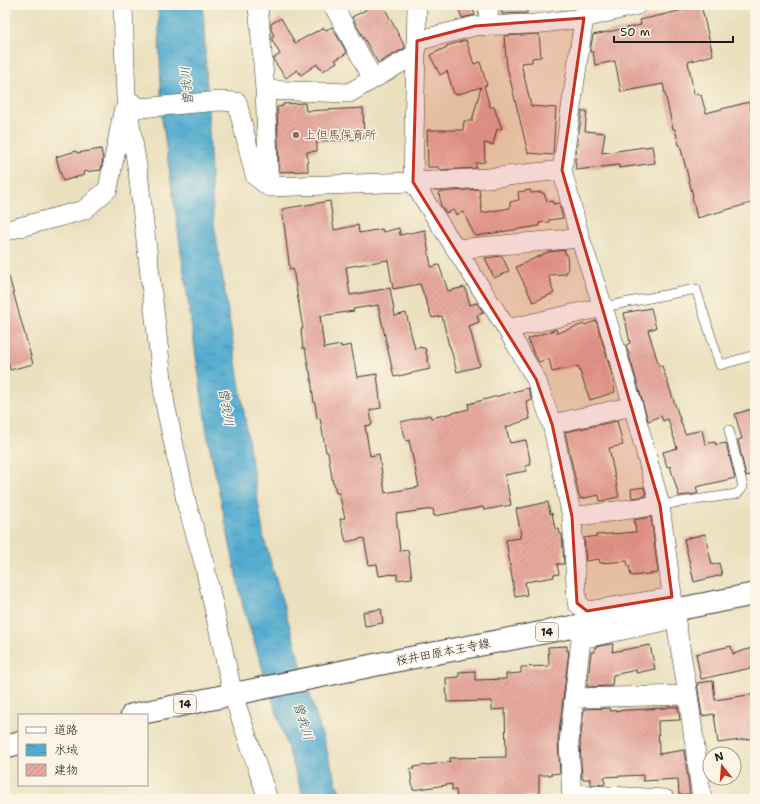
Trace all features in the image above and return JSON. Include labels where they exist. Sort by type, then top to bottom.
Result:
[{"type":"main road","name":"桜井田原本王寺線","points":[[137,714],[339,672],[588,624],[673,603],[755,594]]},
{"type":"main road","points":[[5,748],[18,743]]},
{"type":"street","points":[[123,5],[138,172],[165,404],[187,505],[204,563],[236,694],[268,799]]},
{"type":"street","points":[[257,5],[265,90],[268,187]]},
{"type":"street","points":[[333,5],[373,79]]},
{"type":"street","points":[[417,5],[413,182],[507,329],[536,379],[552,424],[572,517],[577,602],[588,611],[673,603]]},
{"type":"street","points":[[487,26],[488,5]]},
{"type":"street","points":[[265,90],[349,93],[373,79],[416,47],[475,26],[534,24],[584,12],[637,5]]},
{"type":"street","points":[[584,12],[562,170],[580,238],[634,406],[660,506],[702,799]]},
{"type":"street","points":[[133,103],[237,102],[255,176],[268,187],[488,178],[562,170]]},
{"type":"street","points":[[5,231],[84,210],[108,189],[133,103]]},
{"type":"street","points":[[457,249],[580,238]]},
{"type":"street","points":[[507,329],[603,308]]},
{"type":"street","points":[[552,424],[634,406]]},
{"type":"street","points":[[572,517],[660,506]]},
{"type":"street","points":[[665,799],[572,797],[569,742],[581,639],[666,621],[673,603]]},
{"type":"street","points":[[574,698],[688,695]]},
{"type":"lane","points":[[603,308],[696,289],[720,365],[755,355]]},
{"type":"lane","points":[[660,506],[736,494],[743,487],[729,430]]},
{"type":"highlighted area","points":[[584,18],[562,170],[660,505],[672,597],[587,611],[577,603],[572,517],[552,424],[536,379],[413,182],[417,41],[475,26]]},
{"type":"water","name":"曽我川","points":[[158,5],[203,5],[213,217],[264,539],[342,799],[304,799],[243,607],[208,439],[162,119]]},
{"type":"building","points":[[372,5],[383,5],[405,47],[378,63],[352,17],[366,10],[365,8]]},
{"type":"building","points":[[471,5],[475,15],[462,18],[458,8]]},
{"type":"building","points":[[501,5],[527,5],[527,13],[502,14]]},
{"type":"building","points":[[687,5],[701,5],[713,55],[688,62],[694,94],[698,93],[701,95],[706,113],[749,102],[753,118],[755,118],[755,202],[697,218],[693,196],[680,145],[675,129],[673,129],[663,84],[621,92],[615,61],[595,65],[593,52],[590,52],[593,35],[641,25],[640,20],[688,9]]},
{"type":"building","points":[[281,18],[295,43],[317,31],[324,28],[326,30],[332,27],[347,53],[335,60],[337,62],[323,71],[317,64],[301,75],[297,70],[286,78],[274,61],[274,58],[280,54],[272,40],[272,36],[274,35],[271,30],[271,24]]},
{"type":"building","points":[[539,34],[541,57],[532,58],[532,62],[521,63],[531,106],[556,108],[553,155],[528,153],[507,67],[504,36]]},
{"type":"building","points":[[466,40],[474,64],[480,62],[487,85],[484,86],[490,107],[494,107],[502,129],[497,129],[493,145],[484,143],[485,162],[476,163],[476,168],[439,170],[439,167],[428,167],[427,130],[463,130],[464,121],[472,121],[481,87],[459,94],[454,94],[447,71],[440,75],[430,55],[447,47],[446,46]]},
{"type":"building","points":[[305,103],[306,111],[363,108],[364,139],[317,141],[317,151],[307,152],[308,171],[279,172],[277,107],[283,106],[283,104]]},
{"type":"building","points":[[582,111],[587,111],[585,131],[605,133],[602,153],[652,146],[655,163],[619,168],[619,165],[576,170],[575,160]]},
{"type":"building","points":[[101,149],[103,159],[101,170],[83,172],[84,175],[63,181],[56,157],[76,151],[77,153]]},
{"type":"building","points":[[479,189],[482,213],[510,208],[510,202],[519,200],[518,192],[530,190],[531,193],[544,193],[547,202],[553,201],[553,204],[559,203],[563,218],[539,223],[539,226],[475,236],[463,212],[456,215],[454,210],[446,213],[441,206],[439,192]]},
{"type":"building","points":[[330,201],[334,230],[358,225],[359,233],[382,229],[383,232],[399,228],[400,235],[425,230],[431,267],[439,265],[448,291],[465,287],[470,305],[477,303],[484,313],[477,315],[479,322],[469,326],[480,366],[457,372],[442,316],[432,318],[420,284],[393,289],[388,260],[346,267],[350,295],[390,288],[395,316],[406,313],[415,349],[421,347],[425,348],[430,369],[394,377],[378,305],[353,309],[354,311],[320,316],[324,348],[351,345],[357,377],[377,374],[381,408],[370,410],[372,425],[365,426],[370,456],[379,454],[385,493],[419,487],[409,440],[406,441],[401,422],[430,415],[431,418],[469,409],[468,404],[528,388],[532,400],[526,401],[530,419],[506,427],[510,443],[526,440],[531,465],[525,466],[526,471],[505,475],[511,505],[484,510],[483,507],[434,516],[433,509],[396,514],[400,551],[408,550],[412,578],[397,580],[397,574],[379,576],[377,564],[369,565],[364,538],[346,542],[340,519],[345,518],[339,493],[336,493],[334,483],[333,484],[328,452],[326,452],[320,418],[317,419],[310,371],[305,348],[303,349],[301,329],[303,329],[293,269],[290,270],[282,209]]},
{"type":"building","points":[[565,250],[565,254],[567,254],[568,271],[566,271],[566,274],[548,275],[554,293],[533,302],[516,267],[548,252]]},
{"type":"building","points":[[502,256],[509,271],[494,278],[485,258]]},
{"type":"building","points":[[9,277],[33,364],[10,370],[5,350],[5,278]]},
{"type":"building","points":[[651,308],[656,328],[648,330],[659,366],[662,366],[685,434],[702,430],[705,444],[715,442],[716,445],[726,443],[735,478],[696,487],[698,493],[695,494],[679,496],[670,466],[667,467],[663,452],[677,448],[668,419],[663,421],[661,416],[648,421],[626,345],[630,343],[624,313]]},
{"type":"building","points":[[596,321],[611,371],[615,392],[590,400],[578,366],[552,372],[549,358],[539,362],[528,339],[556,329],[557,333]]},
{"type":"building","points":[[755,408],[755,474],[746,476],[738,440],[742,439],[735,414]]},
{"type":"building","points":[[617,421],[623,445],[609,448],[619,497],[600,501],[599,495],[580,499],[565,432]]},
{"type":"building","points":[[644,487],[646,496],[632,498],[631,489]]},
{"type":"building","points":[[548,502],[555,529],[559,529],[560,534],[562,534],[564,564],[557,564],[559,574],[553,575],[554,577],[525,582],[527,595],[515,597],[506,540],[520,538],[521,535],[516,509]]},
{"type":"building","points":[[651,517],[658,573],[631,576],[627,561],[600,563],[599,559],[586,561],[584,538],[597,536],[596,535],[636,532],[634,520]]},
{"type":"building","points":[[705,534],[712,565],[719,563],[722,575],[694,582],[684,539]]},
{"type":"building","points":[[381,609],[383,623],[365,626],[363,612]]},
{"type":"building","points":[[613,644],[612,652],[650,645],[655,669],[636,673],[636,670],[613,675],[612,686],[587,687],[591,652],[595,652],[595,647]]},
{"type":"building","points":[[567,646],[567,651],[569,651],[558,741],[560,773],[539,775],[539,796],[457,799],[456,790],[452,790],[452,784],[413,790],[410,769],[414,769],[413,767],[450,762],[450,758],[506,757],[505,709],[492,710],[492,701],[447,702],[446,678],[459,677],[459,672],[475,671],[475,680],[506,679],[506,674],[521,673],[521,667],[549,666],[548,647]]},
{"type":"building","points":[[731,646],[733,654],[755,647],[755,667],[701,679],[696,654]]},
{"type":"building","points":[[713,681],[715,700],[755,694],[755,738],[718,743],[714,714],[702,716],[697,683]]},
{"type":"building","points":[[678,707],[680,720],[658,721],[659,754],[684,750],[690,794],[679,795],[678,779],[643,781],[643,775],[604,777],[605,784],[602,785],[590,784],[590,779],[582,779],[580,742],[584,709],[610,708],[610,711]]},
{"type":"place","name":"上但馬保育所","points":[[296,135]]}]
